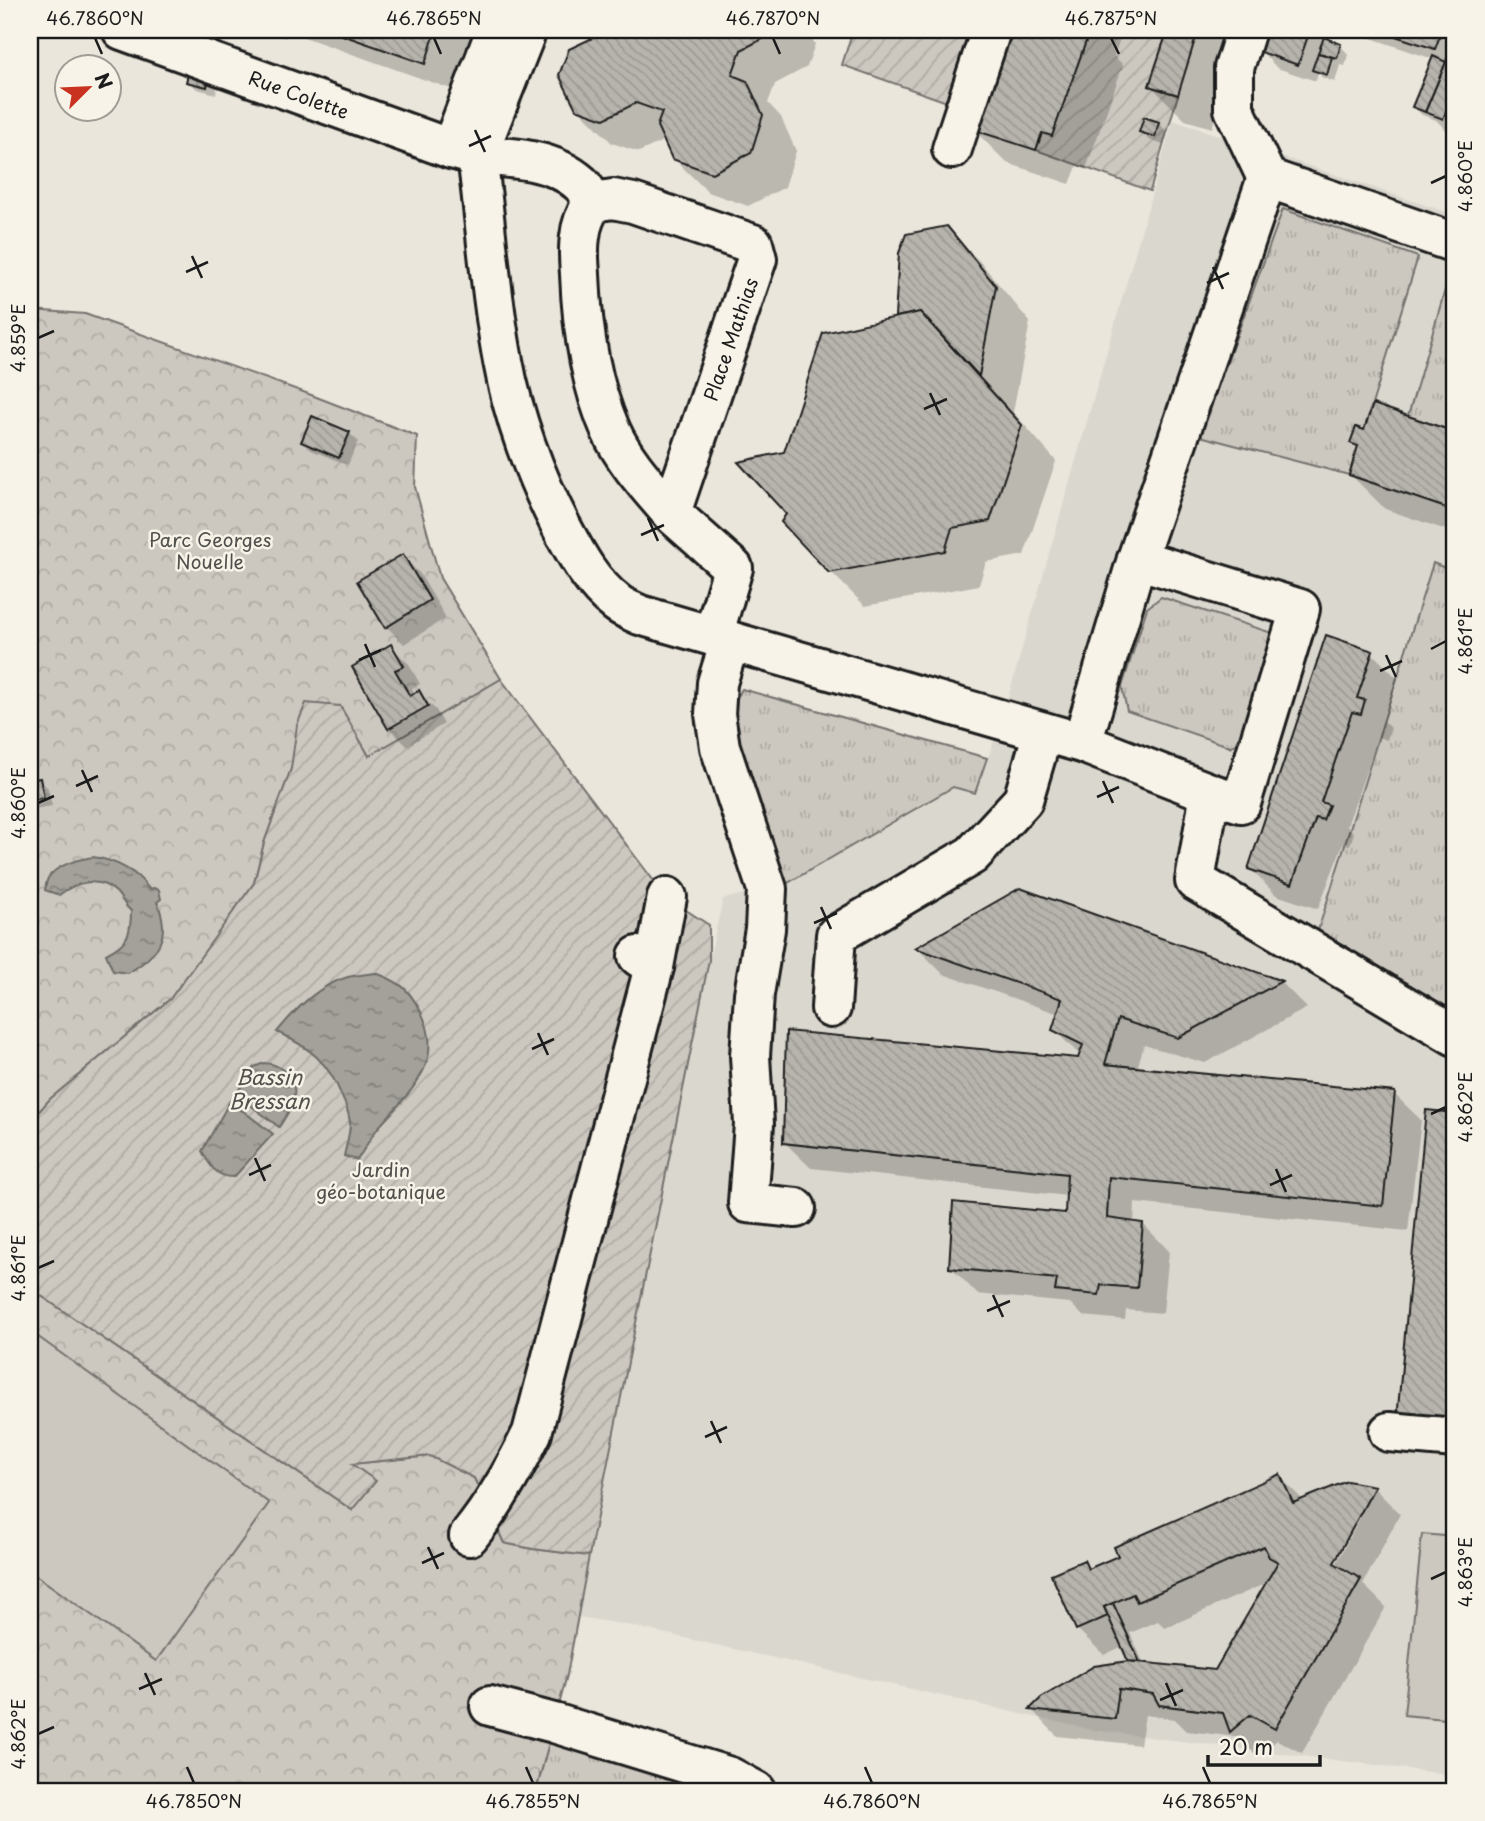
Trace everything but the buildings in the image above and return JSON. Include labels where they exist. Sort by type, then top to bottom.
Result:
[{"type":"street","name":"Rue Colette","points":[[122,30],[464,152]]},
{"type":"street","points":[[496,30],[464,152],[503,363],[516,415],[554,511],[579,558],[598,586],[618,604],[640,615],[1082,743],[1241,803],[1300,609],[1137,559]]},
{"type":"street","points":[[464,152],[527,30]]},
{"type":"street","points":[[952,149],[991,30]]},
{"type":"street","points":[[1082,743],[1137,559],[1267,178],[1234,109],[1234,68],[1246,30]]},
{"type":"street","points":[[464,152],[514,157],[555,168],[581,184],[593,202],[585,214],[580,236],[581,305],[597,390],[611,432],[634,469],[671,513],[733,568],[721,638],[715,714],[720,747],[766,889],[765,929],[754,995],[750,1056],[754,1124],[748,1203],[796,1208]]},
{"type":"street","points":[[1267,178],[1455,243]]},
{"type":"street","name":"Place Mathias","points":[[593,202],[613,199],[633,203],[753,244],[757,259],[671,513]]},
{"type":"street","points":[[831,1009],[836,935],[972,855],[1023,800],[1043,732]]},
{"type":"street","points":[[1210,793],[1195,881],[1455,1036]]},
{"type":"street","points":[[469,1536],[489,1511],[532,1433],[646,961],[667,897]]},
{"type":"street","points":[[1389,1432],[1455,1438]]},
{"type":"street","points":[[490,1706],[730,1777],[756,1791]]},
{"type":"shaded area","points":[[1173,120],[1455,215],[1455,1775],[1092,1730],[623,1624],[578,1617],[723,899],[786,884],[953,787],[975,793],[1002,719]]},
{"type":"green space","points":[[853,30],[970,30],[947,102],[842,65]]},
{"type":"green space","points":[[1090,30],[1167,32],[1149,86],[1178,95],[1150,191],[1036,150],[1042,133],[1052,135]]},
{"type":"green space","points":[[1283,209],[1418,257],[1364,430],[1356,427],[1351,442],[1358,446],[1349,475],[1200,436]]},
{"type":"green space","points":[[1455,270],[1455,432],[1408,416],[1450,273]]},
{"type":"green space","name":"Parc Georges Nouelle","points":[[30,310],[85,314],[417,436],[415,487],[440,578],[501,679],[369,756],[340,706],[294,753],[291,769],[264,843],[254,883],[170,999],[50,1099],[30,1122]]},
{"type":"green space","points":[[1433,563],[1455,572],[1455,1019],[1316,937]]},
{"type":"green space","points":[[1161,597],[1269,632],[1278,649],[1246,737],[1231,747],[1127,711],[1122,687],[1147,608]]},
{"type":"green space","name":"Jardin géo-botanique","points":[[501,679],[666,897],[709,925],[709,960],[589,1556],[504,1543],[474,1478],[430,1456],[352,1464],[376,1481],[352,1510],[30,1288],[30,1122],[50,1099],[170,999],[254,883],[264,843],[291,769],[297,725],[306,703],[340,706],[369,756]]},
{"type":"green space","points":[[742,689],[987,758],[975,793],[953,787],[786,884],[730,737],[729,712]]},
{"type":"green space","points":[[30,1288],[352,1510],[351,1464],[430,1456],[474,1478],[504,1543],[589,1556],[567,1675],[536,1791],[30,1791]]},
{"type":"green space","points":[[30,1331],[269,1503],[156,1661],[30,1571]]},
{"type":"green space","points":[[1422,1534],[1455,1537],[1455,1720],[1404,1715]]},
{"type":"green space","points":[[550,1738],[698,1783],[710,1791],[536,1791]]},
{"type":"water","points":[[93,857],[124,867],[149,889],[159,890],[161,899],[157,902],[163,925],[159,944],[147,959],[128,973],[113,971],[106,954],[124,942],[130,926],[131,911],[117,893],[110,887],[95,882],[80,884],[59,895],[45,890],[48,878],[56,870],[75,861]]},
{"type":"water","points":[[376,973],[397,983],[411,996],[428,1029],[430,1045],[421,1075],[375,1132],[357,1160],[344,1156],[350,1120],[331,1074],[308,1050],[277,1032],[300,1007],[327,986],[348,977]]},
{"type":"water","name":"Bassin Bressan","points":[[264,1063],[284,1070],[294,1087],[293,1102],[279,1127],[236,1094],[254,1067]]},
{"type":"water","name":"Bassin Bressan","points":[[230,1101],[273,1134],[234,1177],[218,1173],[202,1151]]}]
